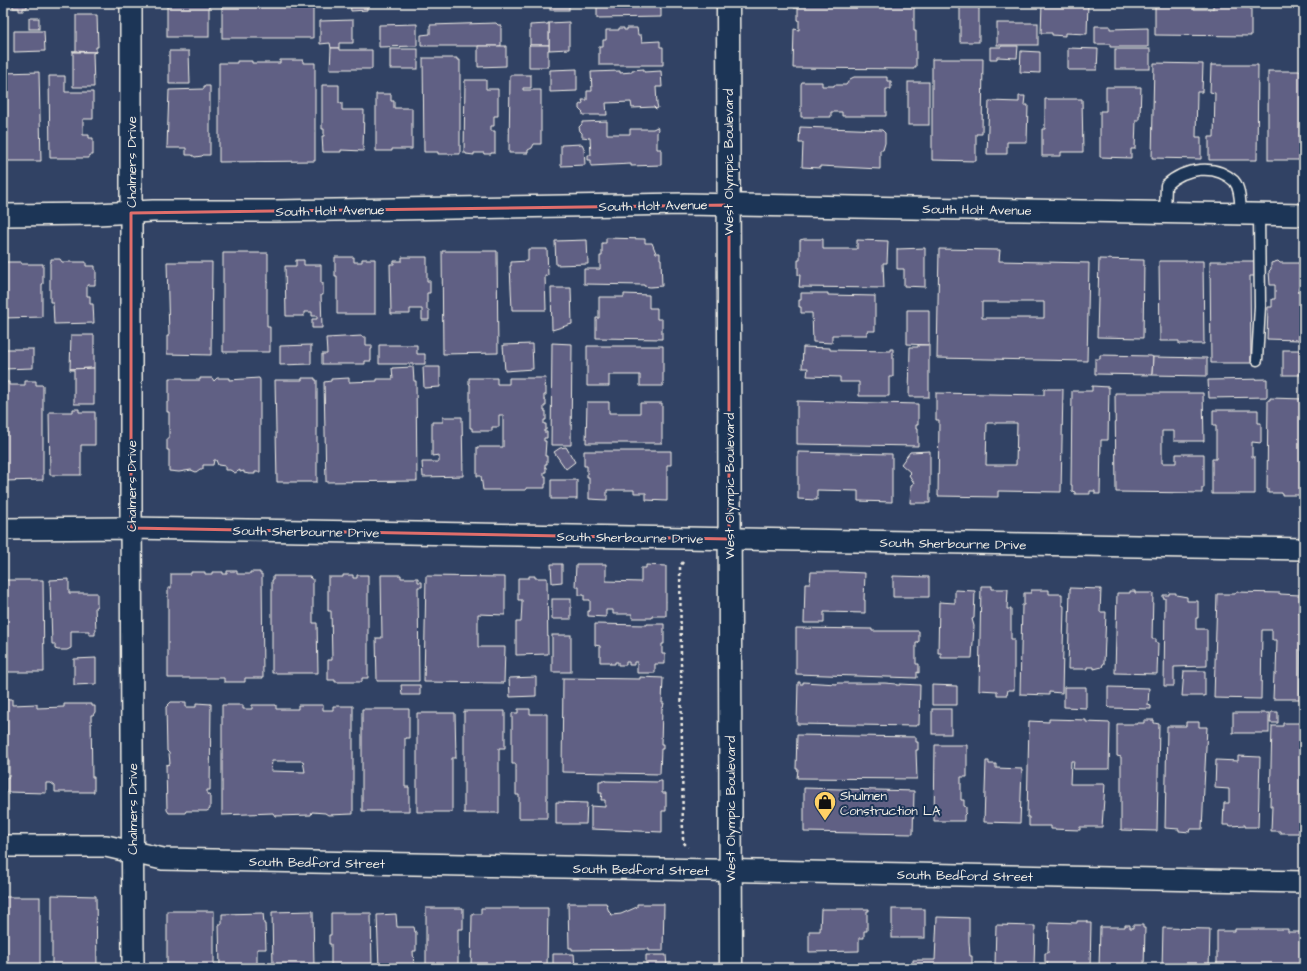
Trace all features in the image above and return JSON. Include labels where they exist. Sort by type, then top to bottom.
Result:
[{"type":"main road","name":"West Olympic Boulevard","points":[[728,3],[731,968]]},
{"type":"street","name":"Chalmers Drive","points":[[131,3],[133,968]]},
{"type":"street","name":"South Holt Avenue","points":[[3,215],[131,213],[153,211],[685,204],[1304,215]]},
{"type":"street","name":"South Sherbourne Drive","points":[[3,529],[131,528],[1304,549]]},
{"type":"street","name":"South Bedford Street","points":[[3,846],[106,846],[163,859],[1304,882]]},
{"type":"lane","points":[[1165,212],[1166,185],[1174,178],[1192,170],[1207,170],[1220,173],[1234,182],[1250,214],[1260,306],[1257,360]]},
{"type":"path","points":[[683,562],[680,566],[683,842],[688,846]]},
{"type":"highlighted area","points":[[729,205],[729,539],[131,528],[131,213]]},
{"type":"building","points":[[13,3],[27,3],[27,8],[23,8],[23,11],[19,11],[19,8],[13,8]]},
{"type":"building","points":[[55,3],[95,3],[95,4],[55,5]]},
{"type":"building","points":[[167,3],[209,3],[209,37],[167,37]]},
{"type":"building","points":[[222,3],[313,3],[313,38],[222,38]]},
{"type":"building","points":[[350,3],[367,3],[367,10],[351,11]]},
{"type":"building","points":[[508,3],[540,3],[540,5],[508,6]]},
{"type":"building","points":[[550,3],[569,3],[569,10],[550,10]]},
{"type":"building","points":[[597,3],[661,3],[661,17],[597,18]]},
{"type":"building","points":[[794,3],[916,3],[916,7],[914,7],[914,31],[916,31],[916,67],[914,67],[914,69],[793,68],[794,29],[799,30],[798,8],[794,8]]},
{"type":"building","points":[[960,3],[979,3],[979,42],[960,42]]},
{"type":"building","points":[[1042,3],[1088,3],[1087,34],[1065,33],[1065,36],[1052,35],[1052,33],[1041,33]]},
{"type":"building","points":[[1155,3],[1194,3],[1194,9],[1213,9],[1213,3],[1251,3],[1251,36],[1155,35]]},
{"type":"building","points":[[76,15],[97,15],[98,47],[96,47],[96,52],[72,51],[76,51]]},
{"type":"building","points":[[29,18],[39,18],[39,29],[29,29]]},
{"type":"building","points":[[353,20],[353,43],[339,43],[339,48],[331,48],[330,43],[320,44],[320,21]]},
{"type":"building","points":[[569,22],[569,49],[549,50],[549,23]]},
{"type":"building","points":[[496,23],[501,25],[501,46],[421,46],[421,35],[430,34],[430,25]]},
{"type":"building","points":[[548,23],[549,45],[530,45],[530,25]]},
{"type":"building","points":[[997,23],[1038,23],[1038,45],[997,45]]},
{"type":"building","points":[[417,24],[417,46],[379,47],[379,25]]},
{"type":"building","points":[[1095,26],[1110,26],[1110,29],[1148,28],[1148,47],[1110,47],[1110,44],[1095,44]]},
{"type":"building","points":[[619,28],[624,28],[624,30],[627,30],[627,28],[637,28],[638,35],[641,35],[642,42],[660,41],[660,47],[663,47],[663,65],[599,65],[599,47],[603,47],[603,40],[606,40],[606,30],[619,30]]},
{"type":"building","points":[[14,31],[44,31],[45,51],[14,52]]},
{"type":"building","points":[[530,45],[549,45],[548,67],[529,67]]},
{"type":"building","points":[[478,46],[506,46],[506,66],[478,67]]},
{"type":"building","points":[[1018,46],[1017,58],[997,57],[997,59],[990,59],[990,47]]},
{"type":"building","points":[[331,48],[339,48],[339,50],[372,50],[372,69],[330,69]]},
{"type":"building","points":[[1068,48],[1098,49],[1097,70],[1068,70]]},
{"type":"building","points":[[390,49],[418,49],[418,69],[390,69]]},
{"type":"building","points":[[1115,49],[1150,49],[1150,69],[1115,69]]},
{"type":"building","points":[[169,51],[189,51],[190,84],[169,84]]},
{"type":"building","points":[[1021,51],[1040,52],[1040,73],[1020,72]]},
{"type":"building","points":[[73,52],[96,52],[93,53],[94,87],[73,87]]},
{"type":"building","points":[[423,58],[457,58],[457,60],[460,60],[460,154],[438,154],[438,152],[424,152]]},
{"type":"building","points":[[932,59],[983,59],[982,134],[976,134],[976,161],[932,160]]},
{"type":"building","points":[[280,60],[303,60],[303,63],[315,63],[315,161],[219,162],[219,63],[252,61],[252,63],[280,63]]},
{"type":"building","points":[[1154,63],[1203,64],[1202,92],[1197,92],[1196,137],[1201,137],[1201,159],[1152,158]]},
{"type":"building","points":[[1211,65],[1258,65],[1257,160],[1209,160],[1209,137],[1214,137],[1215,93],[1210,92]]},
{"type":"building","points":[[577,69],[577,91],[550,92],[550,70]]},
{"type":"building","points":[[644,69],[644,72],[661,71],[662,87],[656,87],[658,108],[632,108],[631,102],[606,103],[607,115],[583,115],[579,109],[579,105],[583,103],[582,100],[587,100],[587,91],[592,91],[591,72],[620,71],[620,73]]},
{"type":"building","points":[[1268,71],[1304,71],[1304,160],[1268,160]]},
{"type":"building","points":[[39,72],[41,161],[3,161],[3,73]]},
{"type":"building","points":[[510,75],[531,75],[531,88],[523,88],[523,90],[541,90],[541,144],[534,144],[532,148],[528,150],[528,153],[509,153]]},
{"type":"building","points":[[49,76],[65,76],[65,92],[93,92],[93,119],[83,119],[83,135],[89,135],[89,138],[93,138],[93,155],[89,155],[89,158],[50,158]]},
{"type":"building","points":[[854,77],[887,77],[887,81],[891,81],[891,89],[886,89],[886,116],[842,116],[842,112],[831,112],[831,117],[801,117],[802,82],[822,82],[822,86],[846,85],[850,79]]},
{"type":"building","points":[[465,80],[486,80],[486,89],[498,89],[498,116],[494,116],[494,126],[491,126],[491,131],[495,131],[495,153],[474,153],[474,155],[464,153]]},
{"type":"building","points":[[908,82],[929,82],[929,125],[908,125]]},
{"type":"building","points":[[322,85],[339,85],[339,103],[342,103],[342,110],[364,110],[363,151],[341,150],[341,152],[323,152],[322,136],[324,136],[324,129],[322,129]]},
{"type":"building","points":[[204,86],[210,86],[210,155],[195,157],[192,155],[186,155],[186,148],[167,148],[169,90],[204,89]]},
{"type":"building","points":[[1106,87],[1141,87],[1140,116],[1139,120],[1136,120],[1135,149],[1131,149],[1131,158],[1100,157],[1100,111],[1106,111]]},
{"type":"building","points":[[376,94],[391,94],[391,101],[394,101],[394,108],[412,108],[412,149],[376,151]]},
{"type":"building","points":[[1019,96],[1025,96],[1024,105],[1028,105],[1027,142],[1007,142],[1007,154],[987,154],[989,101],[1019,102]]},
{"type":"building","points":[[1045,99],[1082,99],[1083,152],[1061,152],[1061,156],[1042,156],[1042,129],[1045,129]]},
{"type":"building","points":[[607,121],[607,134],[630,134],[630,129],[653,129],[657,127],[657,149],[661,149],[661,165],[631,166],[631,164],[591,166],[591,160],[588,160],[588,155],[591,155],[590,138],[582,137],[579,127],[582,122]]},
{"type":"building","points":[[800,127],[882,130],[885,133],[885,143],[883,150],[880,150],[880,169],[820,166],[820,168],[802,167],[803,143],[799,143]]},
{"type":"building","points":[[582,144],[584,148],[585,165],[561,166],[561,145]]},
{"type":"building","points":[[606,238],[645,239],[645,243],[652,243],[656,253],[660,253],[662,286],[650,287],[644,285],[584,284],[584,269],[600,269],[602,243],[606,243]]},
{"type":"building","points":[[823,239],[823,249],[857,249],[857,240],[888,241],[887,263],[883,263],[884,288],[799,287],[800,275],[798,275],[798,260],[800,260],[800,240]]},
{"type":"building","points":[[587,240],[588,264],[556,265],[555,241]]},
{"type":"building","points":[[925,248],[925,287],[904,286],[904,269],[897,269],[897,249]]},
{"type":"building","points":[[528,249],[547,249],[548,276],[545,276],[546,310],[512,310],[511,262],[528,261]]},
{"type":"building","points":[[939,249],[1000,250],[999,261],[1089,263],[1087,361],[937,358]],"holes":[[[982,302],[1044,302],[1044,318],[982,318]]]},
{"type":"building","points":[[442,251],[497,251],[498,353],[443,354]]},
{"type":"building","points":[[223,253],[268,253],[267,327],[270,327],[270,352],[223,352]]},
{"type":"building","points":[[335,257],[354,257],[354,262],[362,262],[362,259],[375,259],[375,314],[337,314],[337,276],[335,276]]},
{"type":"building","points":[[402,257],[427,257],[427,281],[430,281],[430,293],[427,293],[427,310],[429,310],[429,320],[422,320],[422,309],[410,309],[410,314],[391,314],[390,264],[394,264],[394,261],[402,261]]},
{"type":"building","points":[[51,259],[60,259],[62,262],[86,262],[86,266],[95,266],[95,285],[87,285],[87,296],[90,296],[90,304],[93,304],[94,323],[54,324],[53,302],[50,302]]},
{"type":"building","points":[[1099,259],[1144,260],[1143,338],[1097,337]]},
{"type":"building","points":[[296,260],[304,260],[304,265],[321,265],[321,283],[323,283],[323,295],[321,295],[322,328],[312,328],[312,319],[317,319],[317,316],[312,316],[312,312],[304,312],[304,316],[286,316],[285,266],[296,266]]},
{"type":"building","points":[[1159,261],[1203,261],[1204,344],[1179,344],[1179,341],[1160,341]]},
{"type":"building","points":[[1210,261],[1254,261],[1255,276],[1250,276],[1251,363],[1211,363]]},
{"type":"building","points":[[1278,261],[1280,263],[1300,263],[1299,340],[1267,339],[1268,307],[1272,307],[1272,299],[1275,299],[1275,285],[1270,285],[1269,271],[1271,269],[1271,263]]},
{"type":"building","points":[[3,262],[43,264],[42,317],[4,318]]},
{"type":"building","points":[[167,262],[212,262],[211,355],[167,354],[167,336],[169,336]]},
{"type":"building","points":[[551,288],[571,288],[572,324],[552,330]]},
{"type":"building","points":[[801,293],[875,296],[875,331],[867,331],[867,335],[832,335],[832,343],[813,342],[812,313],[801,313],[799,300],[801,300]]},
{"type":"building","points":[[624,294],[649,295],[649,308],[657,308],[657,319],[662,319],[662,339],[596,338],[596,318],[599,318],[599,297],[624,297]]},
{"type":"building","points":[[907,310],[929,310],[929,345],[907,344]]},
{"type":"building","points":[[71,335],[94,335],[94,368],[70,369]]},
{"type":"building","points":[[366,337],[366,345],[372,345],[371,361],[365,361],[365,364],[322,364],[322,354],[327,354],[326,338]]},
{"type":"building","points":[[552,343],[572,344],[571,445],[551,445]]},
{"type":"building","points":[[532,344],[533,369],[505,371],[503,345]]},
{"type":"building","points":[[311,345],[311,364],[280,365],[280,346]]},
{"type":"building","points":[[379,345],[417,345],[417,354],[425,354],[425,364],[379,364]]},
{"type":"building","points":[[918,345],[929,345],[929,397],[909,397],[910,347],[918,347]]},
{"type":"building","points":[[587,346],[663,346],[663,386],[640,386],[640,375],[609,375],[609,386],[587,386]]},
{"type":"building","points":[[803,347],[830,348],[830,350],[890,351],[890,349],[893,349],[893,377],[889,377],[889,396],[859,396],[859,382],[840,382],[840,377],[807,376],[808,368],[802,368]]},
{"type":"building","points":[[3,349],[33,349],[33,368],[3,369]]},
{"type":"building","points":[[1283,350],[1300,350],[1300,375],[1283,375]]},
{"type":"building","points":[[1100,355],[1151,356],[1153,357],[1152,375],[1095,374],[1095,359],[1100,359]]},
{"type":"building","points":[[1153,357],[1207,358],[1207,376],[1152,375]]},
{"type":"building","points":[[413,367],[414,381],[416,381],[417,481],[326,482],[324,382],[331,381],[331,379],[349,378],[349,382],[393,379],[392,368]]},
{"type":"building","points":[[423,367],[440,367],[440,387],[424,388]]},
{"type":"building","points":[[94,368],[94,404],[74,404],[74,370],[70,369]]},
{"type":"building","points":[[169,378],[200,380],[200,378],[212,378],[214,381],[217,378],[229,378],[229,380],[259,378],[260,472],[249,474],[244,473],[244,471],[240,472],[240,470],[235,473],[230,470],[225,470],[225,466],[218,465],[216,460],[214,460],[213,465],[203,465],[203,469],[196,472],[191,470],[179,472],[169,471],[169,450],[167,450],[167,439],[169,439],[169,412],[167,412],[167,402],[169,402]]},
{"type":"building","points":[[302,378],[315,378],[315,380],[317,380],[317,482],[277,482],[275,380],[302,380]]},
{"type":"building","points":[[469,378],[497,378],[497,384],[509,384],[509,378],[546,378],[544,387],[546,387],[546,395],[544,395],[544,400],[546,400],[546,406],[544,406],[544,411],[546,411],[546,420],[544,420],[544,424],[546,424],[546,430],[544,430],[544,432],[547,432],[547,438],[544,438],[544,441],[546,441],[545,456],[547,456],[547,464],[545,464],[546,472],[544,472],[544,476],[546,476],[545,488],[526,488],[526,490],[483,490],[481,476],[477,476],[477,447],[503,447],[503,415],[499,415],[499,427],[492,427],[492,431],[472,431],[472,428],[470,428]]},
{"type":"building","points":[[1267,379],[1267,397],[1209,398],[1208,380]]},
{"type":"building","points":[[25,381],[36,381],[36,385],[43,385],[43,480],[3,481],[3,382],[9,382],[9,385],[25,385]]},
{"type":"building","points":[[1092,386],[1109,387],[1108,440],[1101,440],[1100,494],[1095,494],[1095,491],[1090,491],[1090,494],[1075,494],[1075,492],[1072,491],[1071,485],[1072,391],[1092,391]]},
{"type":"building","points":[[1044,389],[1063,389],[1061,492],[998,491],[998,497],[938,496],[939,420],[936,420],[936,393],[1044,395]],"holes":[[[987,423],[1017,423],[1016,465],[986,465]]]},
{"type":"building","points":[[1115,393],[1203,393],[1204,441],[1174,441],[1174,431],[1162,431],[1162,463],[1176,463],[1176,454],[1204,454],[1204,488],[1202,488],[1202,493],[1116,492]]},
{"type":"building","points":[[1270,398],[1303,399],[1303,495],[1268,493],[1268,400],[1270,400]]},
{"type":"building","points":[[797,401],[918,404],[918,425],[916,425],[916,429],[918,429],[918,446],[797,444]]},
{"type":"building","points":[[587,402],[609,402],[609,413],[640,413],[640,403],[662,403],[662,443],[586,443]]},
{"type":"building","points":[[73,409],[79,409],[79,412],[95,412],[95,445],[81,445],[81,475],[50,475],[49,412],[73,412]]},
{"type":"building","points":[[1213,410],[1258,410],[1258,423],[1261,423],[1261,443],[1252,442],[1252,457],[1255,457],[1255,494],[1212,494],[1212,459],[1216,459],[1216,425],[1213,425]]},
{"type":"building","points":[[443,417],[462,417],[463,476],[423,477],[422,462],[439,462],[439,455],[432,456],[432,422],[443,422]]},
{"type":"building","points":[[566,447],[575,462],[566,469],[554,452],[560,448]]},
{"type":"building","points":[[584,451],[671,451],[671,465],[667,465],[667,501],[646,500],[646,493],[634,493],[634,490],[607,490],[607,500],[589,499],[589,477],[587,477],[587,466],[584,466]]},
{"type":"building","points":[[930,451],[930,503],[910,503],[911,485],[914,483],[909,475],[911,473],[901,464],[910,452]]},
{"type":"building","points":[[798,452],[892,454],[892,502],[858,501],[858,491],[817,490],[817,500],[798,499]]},
{"type":"building","points":[[551,480],[577,480],[577,499],[551,499]]},
{"type":"building","points":[[551,564],[562,564],[562,582],[552,583]]},
{"type":"building","points":[[576,564],[606,564],[606,581],[641,582],[641,568],[646,568],[646,565],[666,566],[666,616],[632,618],[632,614],[613,614],[613,610],[606,610],[606,617],[588,616],[588,611],[590,611],[590,600],[584,600],[584,595],[579,595],[579,587],[575,587]]},
{"type":"building","points":[[227,571],[237,571],[237,574],[260,572],[260,574],[262,574],[263,678],[245,678],[245,682],[224,682],[224,678],[168,678],[168,588],[171,588],[171,574],[205,572],[205,574],[212,574],[212,572],[223,572],[223,574],[227,574]]},
{"type":"building","points":[[811,572],[865,573],[865,613],[824,612],[824,623],[804,623],[805,583],[810,583]]},
{"type":"building","points":[[343,575],[353,575],[353,578],[357,578],[357,575],[368,575],[368,678],[362,678],[362,682],[335,682],[335,680],[328,680],[328,660],[332,660],[331,611],[328,611],[328,577],[343,577]]},
{"type":"building","points":[[381,575],[401,575],[401,578],[418,578],[418,582],[422,582],[422,587],[418,587],[419,681],[377,681],[376,638],[382,638]]},
{"type":"building","points":[[273,576],[310,576],[311,579],[313,579],[313,623],[317,623],[318,673],[272,673]]},
{"type":"building","points":[[426,576],[505,577],[505,615],[478,614],[478,647],[505,647],[504,683],[424,682]]},
{"type":"building","points":[[529,576],[535,576],[535,578],[547,578],[548,654],[516,655],[516,622],[521,622],[522,603],[522,600],[518,600],[518,578],[529,578]]},
{"type":"building","points":[[893,576],[929,577],[929,597],[893,597]]},
{"type":"building","points":[[69,579],[69,593],[97,593],[97,607],[95,607],[96,631],[95,635],[89,635],[89,631],[71,631],[71,648],[67,650],[58,650],[55,649],[55,644],[52,644],[50,580]]},
{"type":"building","points":[[3,580],[43,580],[44,672],[3,672]]},
{"type":"building","points":[[981,586],[992,586],[992,589],[1008,589],[1007,609],[1011,609],[1011,639],[1014,639],[1014,690],[1008,690],[1007,695],[997,695],[997,691],[979,690]]},
{"type":"building","points":[[1070,588],[1101,589],[1100,612],[1106,612],[1104,664],[1102,667],[1094,669],[1094,667],[1087,667],[1087,669],[1068,669]]},
{"type":"building","points":[[955,590],[975,591],[974,618],[972,619],[974,626],[972,658],[941,658],[941,653],[938,653],[939,602],[955,603]]},
{"type":"building","points":[[1031,590],[1049,590],[1049,594],[1062,594],[1062,605],[1064,606],[1062,693],[1049,692],[1049,695],[1020,694],[1022,605],[1024,605],[1024,593],[1031,593]]},
{"type":"building","points":[[1130,591],[1135,591],[1135,593],[1153,593],[1152,639],[1156,639],[1156,643],[1158,643],[1157,674],[1115,673],[1117,593],[1130,593]]},
{"type":"building","points":[[1236,592],[1300,595],[1300,699],[1273,699],[1274,674],[1276,674],[1277,640],[1272,640],[1272,630],[1262,630],[1261,699],[1214,698],[1217,594],[1235,594]]},
{"type":"building","points":[[1169,593],[1176,593],[1176,595],[1187,597],[1187,601],[1198,601],[1198,618],[1196,618],[1196,629],[1207,629],[1207,666],[1174,667],[1174,686],[1164,686],[1165,598],[1163,598],[1163,595],[1169,595]]},
{"type":"building","points":[[552,599],[571,599],[571,619],[552,619]]},
{"type":"building","points":[[595,624],[664,624],[664,644],[662,644],[662,654],[665,654],[665,664],[655,664],[655,673],[637,673],[637,662],[634,662],[634,665],[629,665],[629,662],[626,662],[626,665],[618,665],[618,662],[615,662],[615,664],[610,664],[610,662],[600,662],[600,646],[595,645]]},
{"type":"building","points":[[796,628],[919,631],[919,641],[916,643],[916,664],[919,664],[919,673],[917,672],[917,678],[796,674]]},
{"type":"building","points":[[552,635],[571,635],[571,672],[552,672]]},
{"type":"building","points":[[96,658],[96,684],[74,685],[74,659]]},
{"type":"building","points":[[1184,671],[1205,671],[1205,696],[1182,696]]},
{"type":"building","points":[[536,677],[536,696],[510,697],[509,678]]},
{"type":"building","points":[[640,677],[663,678],[662,703],[664,703],[662,708],[661,744],[663,744],[663,749],[661,749],[660,774],[562,772],[563,678],[640,679]]},
{"type":"building","points":[[798,682],[800,682],[800,684],[803,684],[803,682],[920,685],[919,725],[797,724]]},
{"type":"building","points":[[401,685],[420,685],[420,695],[402,695]]},
{"type":"building","points":[[932,685],[957,686],[957,705],[932,705]]},
{"type":"building","points":[[1064,687],[1086,687],[1086,708],[1064,707]]},
{"type":"building","points":[[1108,687],[1149,688],[1148,705],[1151,706],[1151,709],[1110,708],[1108,706]]},
{"type":"building","points":[[6,699],[12,699],[12,705],[37,704],[37,708],[64,707],[64,704],[92,704],[92,706],[95,706],[95,712],[91,715],[92,777],[94,777],[94,792],[55,792],[55,786],[51,783],[46,783],[46,793],[7,792],[9,758],[7,744]]},
{"type":"building","points":[[171,702],[186,702],[186,707],[196,707],[196,703],[211,704],[210,790],[207,790],[207,794],[210,796],[210,809],[207,811],[169,813],[167,810],[166,765],[170,764],[169,753],[167,751],[166,707]]},
{"type":"building","points":[[222,705],[243,705],[243,709],[252,709],[252,705],[276,705],[276,709],[298,709],[298,705],[323,705],[323,710],[333,710],[333,706],[353,706],[353,814],[328,815],[325,813],[312,812],[311,815],[275,816],[273,813],[222,815]],"holes":[[[272,761],[303,761],[305,772],[271,771]]]},
{"type":"building","points":[[362,709],[409,709],[409,738],[405,738],[405,787],[409,787],[409,811],[362,811]]},
{"type":"building","points":[[518,709],[530,709],[530,714],[547,714],[547,818],[519,818],[519,795],[516,795],[516,764],[512,764],[512,713],[518,713]]},
{"type":"building","points":[[932,709],[951,709],[951,734],[932,734]]},
{"type":"building","points":[[464,711],[505,711],[505,748],[499,748],[499,813],[464,813]]},
{"type":"building","points":[[1271,712],[1278,712],[1278,723],[1270,723]]},
{"type":"building","points":[[417,713],[455,713],[456,758],[452,758],[452,812],[417,812]]},
{"type":"building","points":[[1233,713],[1269,713],[1269,733],[1233,733]]},
{"type":"building","points":[[1049,719],[1086,720],[1086,722],[1110,723],[1109,769],[1073,769],[1074,761],[1071,761],[1070,784],[1105,784],[1102,827],[1080,827],[1080,830],[1051,829],[1051,826],[1029,826],[1029,817],[1027,817],[1029,721],[1049,722]]},
{"type":"building","points":[[1144,720],[1154,720],[1154,723],[1159,724],[1157,831],[1121,830],[1121,757],[1117,756],[1117,724],[1144,723]]},
{"type":"building","points":[[1186,722],[1199,722],[1199,727],[1207,727],[1202,829],[1191,829],[1190,832],[1179,831],[1179,829],[1165,828],[1167,726],[1186,726]]},
{"type":"building","points":[[1283,723],[1304,723],[1304,794],[1302,833],[1280,833],[1280,831],[1271,831],[1272,806],[1270,806],[1272,726],[1283,726]]},
{"type":"building","points":[[797,735],[916,737],[916,742],[918,742],[918,750],[916,750],[917,779],[797,778]]},
{"type":"building","points":[[935,745],[967,745],[967,777],[961,777],[961,800],[964,800],[964,806],[966,807],[964,821],[934,821]]},
{"type":"building","points":[[1238,756],[1260,757],[1258,827],[1245,827],[1245,825],[1223,825],[1224,803],[1229,803],[1229,789],[1215,788],[1216,760],[1238,761]]},
{"type":"building","points":[[986,761],[989,761],[989,764],[996,764],[996,768],[1022,769],[1020,823],[984,822]]},
{"type":"building","points":[[599,781],[662,781],[662,793],[666,793],[666,811],[662,811],[662,832],[591,829],[591,806],[605,807],[605,800],[601,800],[602,793],[599,793]]},
{"type":"building","points":[[804,788],[914,791],[913,834],[804,832]]},
{"type":"building","points":[[556,802],[587,803],[586,824],[556,824]]},
{"type":"building","points":[[52,895],[96,896],[97,968],[52,968]]},
{"type":"building","points":[[3,897],[40,897],[40,968],[3,968]]},
{"type":"building","points":[[568,903],[606,903],[609,912],[612,915],[621,914],[637,907],[637,904],[664,904],[663,951],[649,951],[649,949],[572,950],[572,948],[569,948]]},
{"type":"building","points":[[426,908],[463,908],[463,929],[458,929],[458,968],[426,968]]},
{"type":"building","points":[[481,908],[548,908],[547,968],[471,968],[472,914],[481,914]]},
{"type":"building","points":[[821,909],[869,909],[869,911],[867,911],[867,931],[864,931],[864,938],[859,938],[859,951],[809,952],[809,931],[820,931]]},
{"type":"building","points":[[892,909],[925,909],[925,938],[892,938]]},
{"type":"building","points":[[167,911],[214,911],[214,968],[167,968]]},
{"type":"building","points":[[313,911],[314,968],[273,968],[272,912]]},
{"type":"building","points":[[263,913],[266,949],[257,949],[257,967],[266,966],[266,968],[220,968],[219,924],[222,924],[222,914]]},
{"type":"building","points":[[331,913],[371,913],[372,968],[331,968],[331,944],[329,944],[329,935],[331,935]]},
{"type":"building","points":[[396,914],[397,927],[414,927],[416,932],[416,951],[413,951],[414,968],[379,968],[377,915]]},
{"type":"building","points":[[937,917],[969,918],[969,941],[970,956],[972,956],[972,968],[913,968],[913,960],[935,960]]},
{"type":"building","points":[[1077,921],[1087,921],[1087,923],[1091,923],[1090,968],[1045,968],[1045,965],[1047,965],[1048,962],[1045,962],[1045,953],[1048,953],[1049,922],[1077,923]]},
{"type":"building","points":[[996,925],[1035,926],[1034,968],[987,968],[987,965],[995,965]]},
{"type":"building","points":[[1125,925],[1130,925],[1130,928],[1133,928],[1133,925],[1143,925],[1143,928],[1145,928],[1144,968],[1099,968],[1100,927],[1125,927]]},
{"type":"building","points":[[1163,928],[1210,929],[1209,968],[1162,968]]},
{"type":"building","points":[[1235,929],[1288,929],[1288,932],[1302,932],[1302,968],[1217,968],[1217,931],[1235,931]]},
{"type":"building","points":[[553,954],[574,954],[575,968],[553,968]]},
{"type":"building","points":[[646,955],[666,955],[667,968],[595,968],[595,965],[646,965]]},
{"type":"building","points":[[847,967],[847,968],[805,968]]},
{"type":"place","name":"Shulmen Construction LA","points":[[825,822]]}]
